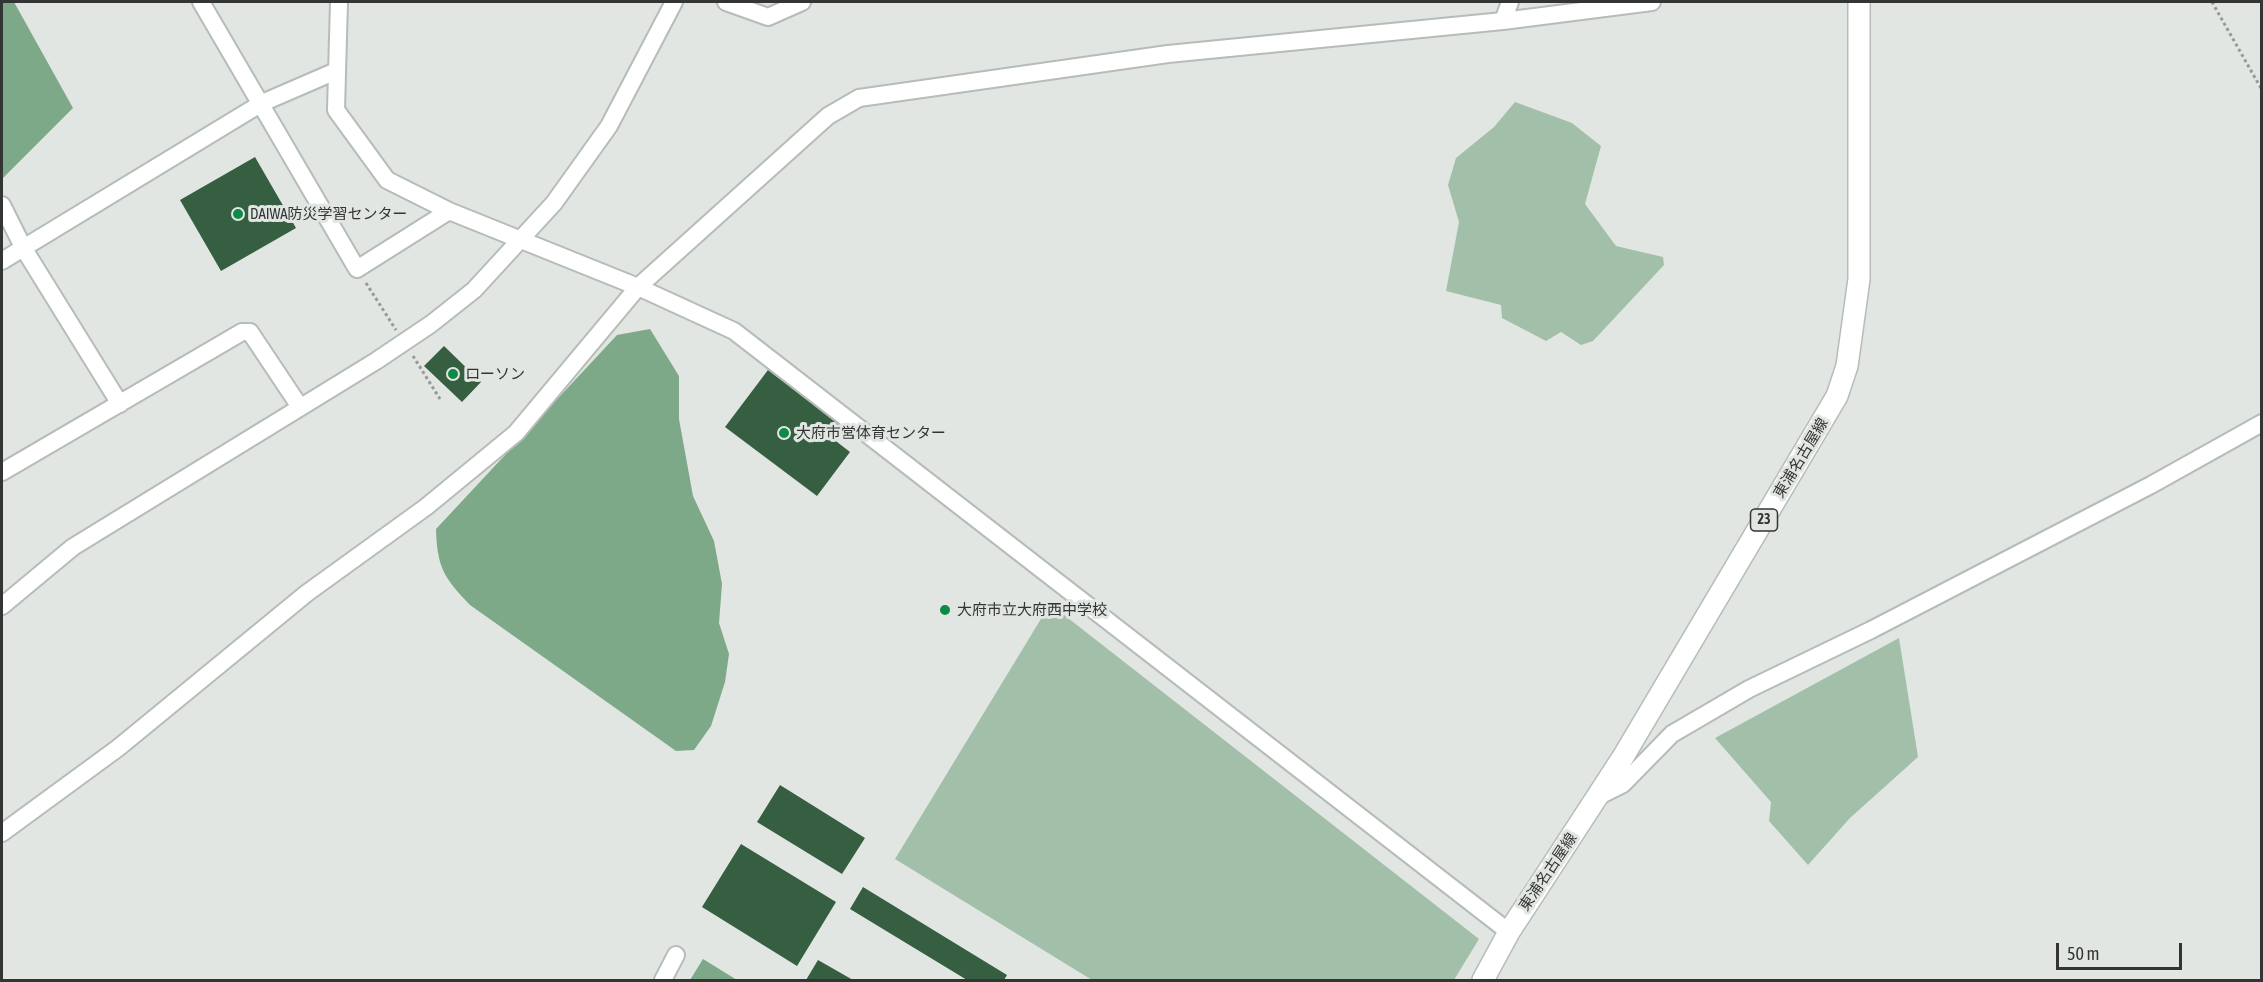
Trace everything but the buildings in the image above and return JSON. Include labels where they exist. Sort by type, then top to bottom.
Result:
[{"type":"main road","name":"東浦名古屋線","points":[[1483,981],[1509,932],[1599,796],[1837,396],[1847,366],[1859,279],[1859,2]]},
{"type":"street","points":[[201,2],[357,269],[449,211]]},
{"type":"street","points":[[339,2],[336,110],[387,180],[416,197],[638,287],[734,331],[1509,932]]},
{"type":"street","points":[[2,606],[74,547],[431,324],[474,290],[523,239],[554,202],[609,126],[674,2]]},
{"type":"street","points":[[726,2],[768,17],[802,2]]},
{"type":"street","points":[[1503,21],[1510,2]]},
{"type":"street","points":[[2,833],[118,748],[307,593],[426,507],[516,433],[638,287],[828,116],[859,98],[1168,54],[1503,21],[1653,2]]},
{"type":"street","points":[[2,261],[262,103],[336,71]]},
{"type":"street","points":[[2,205],[24,249],[120,404]]},
{"type":"street","points":[[2,472],[242,332],[250,332],[300,407]]},
{"type":"street","points":[[1599,796],[1623,784],[1672,734],[1738,695],[1871,630],[2151,485],[2262,423]]},
{"type":"street","points":[[663,981],[676,955]]},
{"type":"path","points":[[2212,2],[2262,90]]},
{"type":"shaded area","points":[[2,2],[14,2],[73,108],[2,179]]},
{"type":"shaded area","points":[[1515,102],[1572,123],[1601,146],[1585,204],[1616,246],[1663,257],[1664,265],[1593,341],[1581,345],[1561,332],[1546,341],[1502,318],[1501,305],[1446,291],[1459,222],[1448,185],[1456,158],[1494,127]]},
{"type":"shaded area","points":[[650,329],[679,376],[679,419],[693,496],[714,541],[722,584],[719,623],[729,654],[725,682],[711,726],[694,750],[676,751],[470,605],[448,579],[438,553],[436,529],[617,335]]},
{"type":"shaded area","points":[[1050,604],[1479,939],[1454,980],[1092,980],[895,859]]},
{"type":"shaded area","points":[[1899,638],[1918,757],[1850,818],[1808,865],[1769,821],[1771,802],[1715,738]]},
{"type":"shaded area","points":[[703,959],[737,980],[690,980]]},
{"type":"place","name":"DAIWA防災学習センター","points":[[238,214]]},
{"type":"place","name":"ローソン","points":[[453,374]]},
{"type":"place","name":"大府市営体育センター","points":[[784,433]]},
{"type":"place","name":"大府市立大府西中学校","points":[[945,610]]}]
